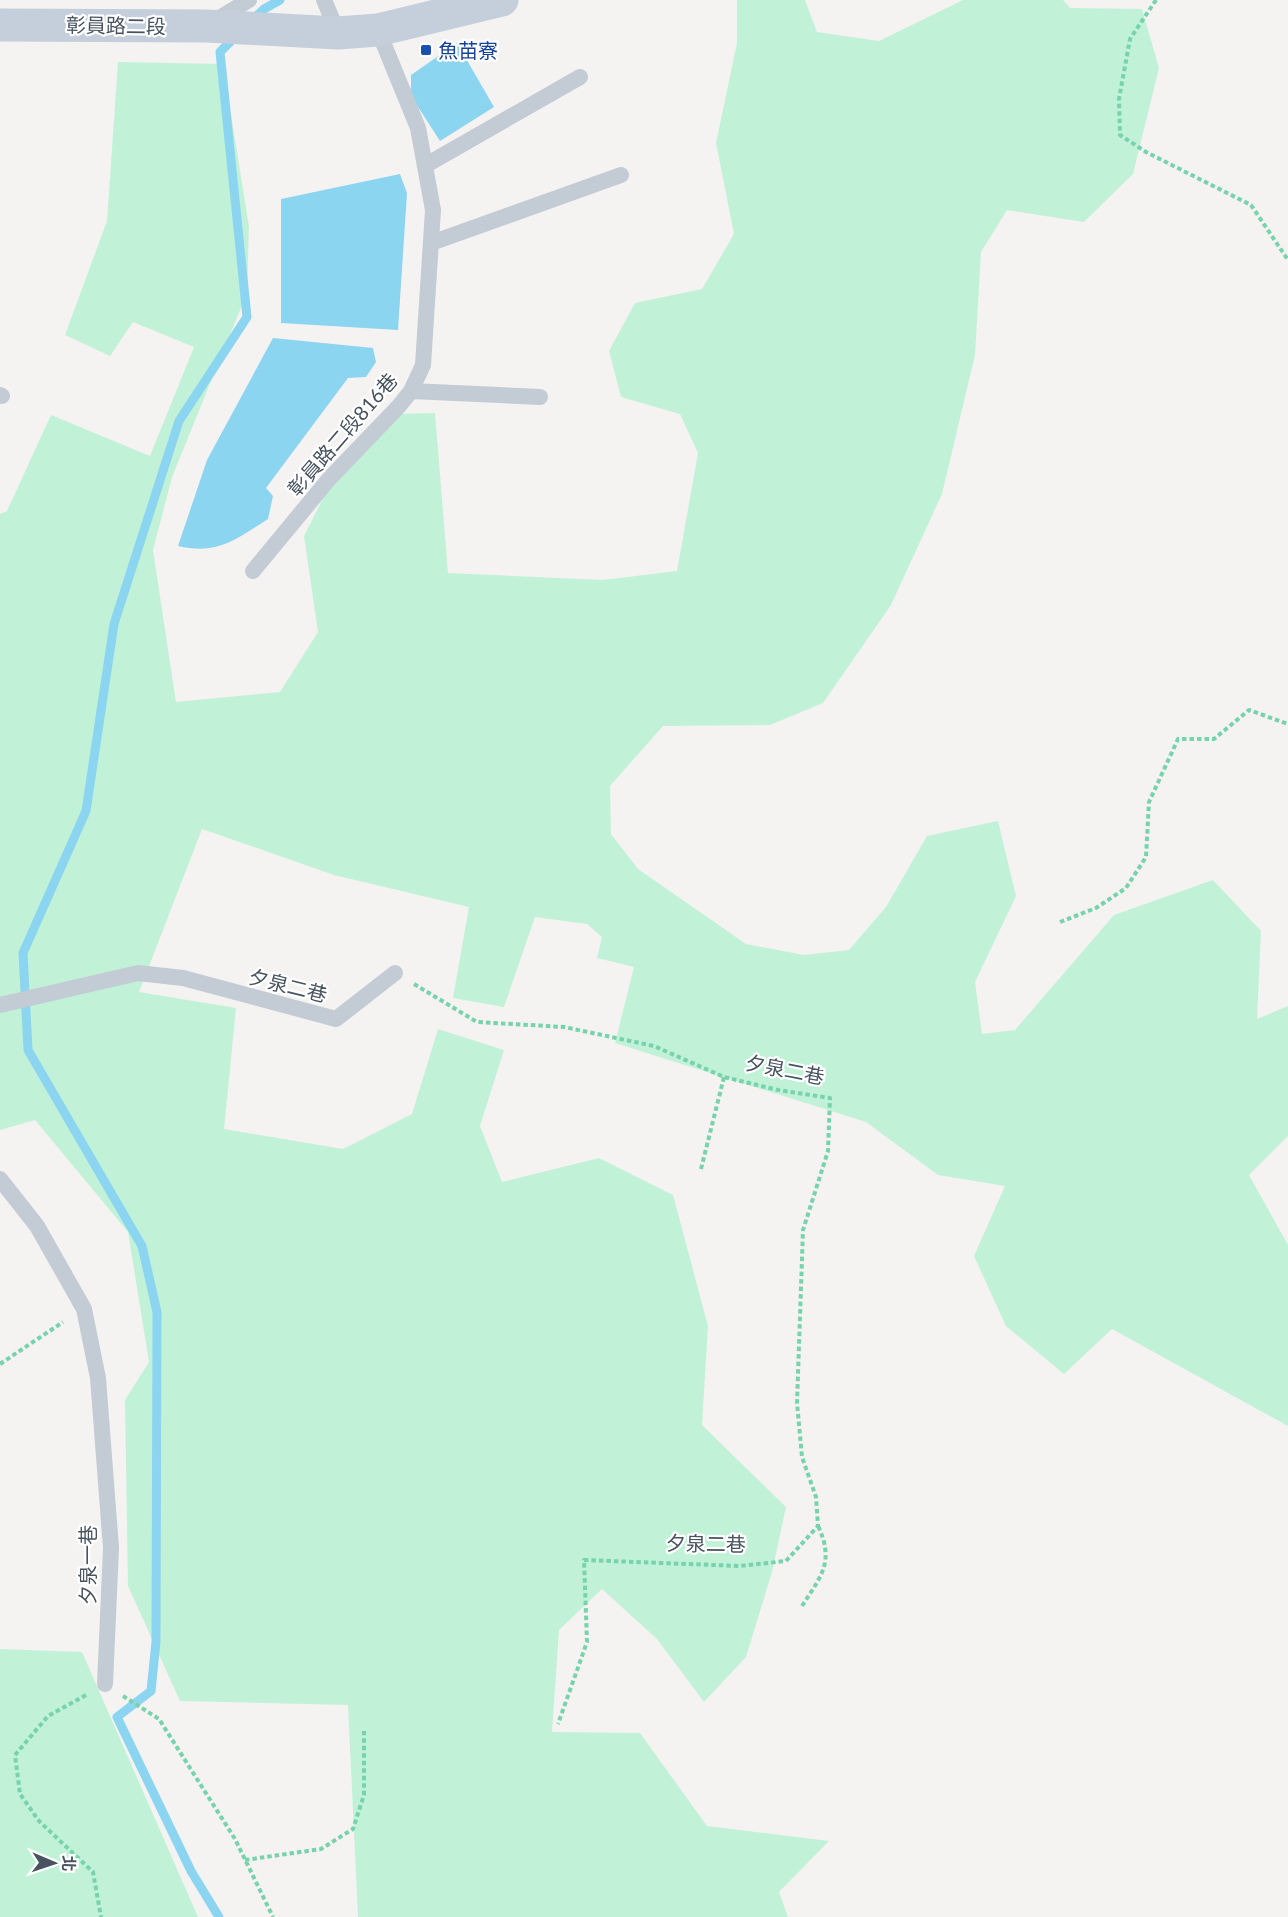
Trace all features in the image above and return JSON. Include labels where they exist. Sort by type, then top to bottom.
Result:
[{"type":"main road","points":[[338,33],[378,30],[502,0]]},
{"type":"main road","name":"彰員路二段","points":[[0,25],[220,27],[338,33]]},
{"type":"lane","points":[[220,27],[249,0]]},
{"type":"lane","points":[[324,0],[338,33]]},
{"type":"lane","name":"彰員路二段816巷","points":[[253,571],[329,479],[411,391],[423,365],[433,210],[418,128],[378,30]]},
{"type":"lane","points":[[426,165],[580,77]]},
{"type":"lane","points":[[431,243],[621,175]]},
{"type":"lane","points":[[411,391],[540,396]]},
{"type":"lane","name":"夕泉二巷","points":[[3,1004],[138,973],[183,978],[336,1019],[395,973]]},
{"type":"lane","name":"夕泉一巷","points":[[0,1179],[37,1226],[84,1309],[98,1378],[111,1548],[105,1684]]},
{"type":"path","points":[[1156,0],[1130,39],[1119,99],[1120,135],[1146,152],[1251,206],[1288,260]]},
{"type":"path","points":[[1060,922],[1096,908],[1126,888],[1146,857],[1149,802],[1178,739],[1214,739],[1249,710],[1288,724]]},
{"type":"path","name":"夕泉二巷","points":[[395,973],[477,1022],[564,1027],[654,1046],[724,1077],[778,1090],[830,1098],[828,1151],[803,1230],[797,1391],[802,1457],[816,1497],[818,1526],[786,1561],[740,1566],[584,1560],[586,1642],[558,1724]]},
{"type":"path","points":[[701,1169],[724,1077]]},
{"type":"path","points":[[0,1364],[84,1309]]},
{"type":"path","points":[[802,1606],[824,1572],[827,1545],[818,1526]]},
{"type":"path","points":[[101,1917],[93,1872],[39,1821],[20,1794],[15,1755],[48,1716],[105,1684],[159,1719],[235,1839],[273,1917]]},
{"type":"path","points":[[245,1860],[321,1849],[353,1829],[364,1795],[364,1731]]},
{"type":"green space","points":[[737,0],[805,0],[817,32],[879,41],[963,0],[1063,0],[1070,8],[1142,9],[1159,68],[1133,174],[1084,222],[1007,210],[981,252],[975,355],[942,494],[891,605],[823,703],[770,725],[663,726],[610,786],[611,834],[638,869],[746,944],[804,955],[849,950],[886,907],[927,836],[998,821],[1016,896],[975,982],[982,1034],[1015,1030],[1114,915],[1213,880],[1261,931],[1257,1019],[1288,1006],[1288,1136],[1249,1175],[1288,1245],[1288,1426],[1112,1329],[1064,1374],[1006,1326],[974,1256],[1005,1186],[938,1175],[866,1122],[615,1043],[634,967],[597,958],[602,937],[587,924],[535,917],[504,1007],[453,998],[469,907],[334,875],[202,829],[139,992],[236,1008],[224,1129],[343,1149],[412,1114],[438,1029],[504,1050],[480,1126],[502,1182],[599,1158],[673,1195],[708,1326],[702,1425],[786,1507],[772,1572],[746,1657],[704,1702],[657,1639],[602,1589],[559,1630],[552,1732],[640,1733],[707,1826],[829,1841],[779,1892],[788,1917],[358,1917],[348,1705],[180,1701],[128,1586],[125,1400],[149,1362],[128,1232],[35,1120],[0,1130],[0,514],[7,511],[51,415],[150,456],[194,347],[133,322],[110,356],[65,335],[107,221],[118,62],[223,64],[249,227],[247,293],[172,477],[153,550],[176,702],[280,692],[318,632],[304,536],[339,467],[390,414],[435,413],[448,573],[603,580],[677,571],[698,453],[680,414],[621,397],[609,351],[635,303],[702,289],[734,234],[716,143],[737,43]]},
{"type":"green space","points":[[0,1649],[82,1652],[198,1917],[0,1917]]},
{"type":"water","points":[[457,43],[494,107],[440,141],[411,96],[411,75]]},
{"type":"water","points":[[400,174],[407,193],[398,330],[281,323],[281,199]]},
{"type":"water","points":[[273,338],[373,348],[376,362],[366,377],[348,378],[266,488],[273,496],[268,519],[226,544],[204,549],[178,546],[207,460]]},
{"type":"waterway","points":[[253,19],[264,9],[280,0]]},
{"type":"waterway","points":[[219,1917],[191,1871],[117,1717],[151,1691],[156,1642],[157,1312],[142,1246],[28,1050],[23,953],[86,811],[114,624],[179,421],[247,317],[220,52],[237,35]]},
{"type":"place","name":"魚苗寮","points":[[426,50]]}]
